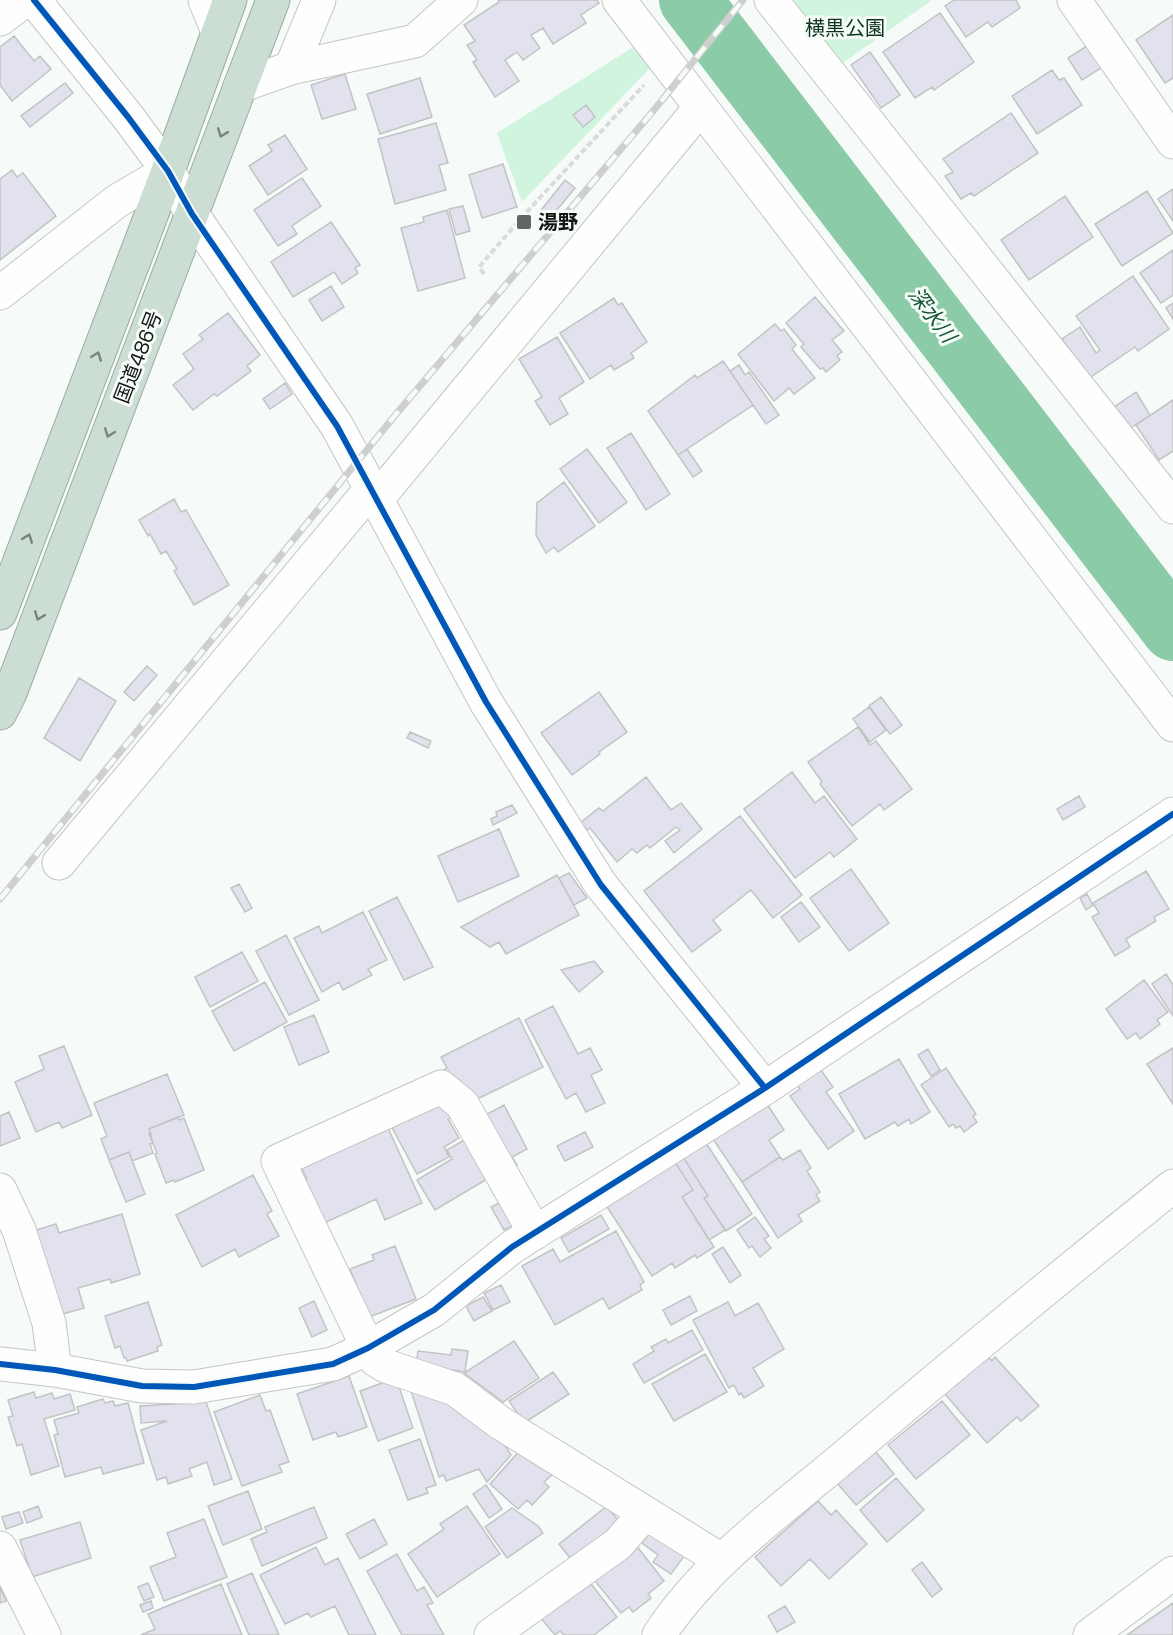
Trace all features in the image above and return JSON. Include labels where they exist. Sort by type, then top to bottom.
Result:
[{"type":"highway","name":"国道486号","points":[[0,613],[168,171],[230,0]]},
{"type":"highway","name":"国道486号","points":[[0,713],[10,693],[273,0]]},
{"type":"street","points":[[0,19],[25,0]]},
{"type":"street","points":[[34,0],[128,117],[168,171],[192,214],[337,426],[486,702],[601,885],[765,1088]]},
{"type":"street","points":[[205,0],[218,32]]},
{"type":"street","points":[[291,68],[319,0]]},
{"type":"street","points":[[240,86],[291,68],[415,41],[461,0]]},
{"type":"street","points":[[619,0],[1173,725]]},
{"type":"street","points":[[772,0],[1173,507]]},
{"type":"street","points":[[1074,0],[1173,142]]},
{"type":"street","points":[[59,863],[701,106]]},
{"type":"street","points":[[0,293],[117,201],[168,171]]},
{"type":"street","points":[[0,1364],[55,1370],[142,1386],[194,1387],[333,1364],[368,1348],[434,1310],[512,1247],[765,1088],[1173,814]]},
{"type":"street","points":[[535,1233],[462,1104],[441,1087],[279,1161],[368,1348],[376,1360],[386,1366],[455,1389],[499,1422],[721,1560]]},
{"type":"street","points":[[659,1635],[676,1608],[721,1560],[991,1333],[1173,1186]]},
{"type":"street","points":[[0,1190],[19,1230],[49,1323],[55,1370]]},
{"type":"street","points":[[491,1635],[618,1544],[645,1513]]},
{"type":"street","points":[[0,1548],[44,1635]]},
{"type":"street","points":[[1090,1635],[1173,1573]]},
{"type":"path","points":[[484,274],[479,267],[666,61]]},
{"type":"green space","name":"横黒公園","points":[[796,0],[932,0],[840,65],[792,6]]},
{"type":"green space","points":[[635,46],[651,67],[522,202],[497,133]]},
{"type":"building","points":[[498,0],[597,0],[599,3],[581,15],[586,23],[553,44],[543,28],[531,35],[540,48],[523,60],[517,52],[505,60],[519,81],[495,97],[473,62],[477,60],[467,45],[475,41],[464,25],[499,2]]},
{"type":"building","points":[[954,0],[1016,0],[1020,8],[992,27],[988,22],[966,37],[945,6]]},
{"type":"building","points":[[940,13],[974,62],[934,90],[932,87],[915,98],[883,52]]},
{"type":"building","points":[[1173,15],[1173,78],[1165,83],[1136,40]]},
{"type":"building","points":[[14,36],[34,61],[40,56],[51,69],[12,101],[0,85],[0,47]]},
{"type":"building","points":[[1090,44],[1104,66],[1082,80],[1068,58]]},
{"type":"building","points":[[870,52],[900,95],[881,108],[851,65]]},
{"type":"building","points":[[1052,70],[1059,80],[1064,78],[1082,105],[1037,134],[1012,96]]},
{"type":"building","points":[[345,74],[356,109],[322,119],[311,85]]},
{"type":"building","points":[[420,78],[432,117],[380,134],[367,94]]},
{"type":"building","points":[[65,83],[73,93],[30,127],[21,116]]},
{"type":"building","points":[[586,105],[595,117],[583,127],[573,115]]},
{"type":"building","points":[[1011,113],[1038,153],[974,196],[971,193],[961,199],[945,176],[953,172],[943,159]]},
{"type":"building","points":[[436,123],[448,163],[439,165],[446,190],[395,204],[378,139]]},
{"type":"building","points":[[285,135],[307,169],[268,195],[249,166],[272,151],[268,145]]},
{"type":"building","points":[[503,164],[517,207],[482,218],[469,175]]},
{"type":"building","points":[[12,170],[17,177],[23,173],[56,216],[0,260],[0,179]]},
{"type":"building","points":[[302,178],[321,206],[292,226],[297,234],[278,246],[254,210]]},
{"type":"building","points":[[565,180],[575,188],[547,222],[538,214]]},
{"type":"building","points":[[1173,189],[1173,221],[1158,199]]},
{"type":"building","points":[[1147,191],[1173,233],[1122,266],[1095,224]]},
{"type":"building","points":[[1065,196],[1093,237],[1029,280],[1001,240]]},
{"type":"building","points":[[463,206],[470,231],[456,235],[449,209]]},
{"type":"building","points":[[447,210],[465,278],[418,291],[401,228],[424,222],[423,217]]},
{"type":"building","points":[[331,222],[360,265],[355,268],[358,273],[342,284],[334,272],[293,297],[271,262]]},
{"type":"building","points":[[1173,250],[1173,295],[1161,303],[1140,273]]},
{"type":"building","points":[[1133,276],[1169,329],[1138,351],[1135,347],[1088,379],[1062,339],[1080,327],[1096,353],[1100,350],[1076,316]]},
{"type":"building","points":[[331,286],[344,307],[322,321],[309,300]]},
{"type":"building","points":[[815,297],[844,331],[832,340],[842,352],[837,356],[840,360],[826,372],[823,368],[820,369],[801,347],[804,344],[786,323]]},
{"type":"building","points":[[614,298],[618,305],[622,303],[647,342],[631,353],[634,358],[614,370],[611,365],[590,379],[560,333]]},
{"type":"building","points":[[1173,303],[1173,319],[1166,308]]},
{"type":"building","points":[[228,313],[260,355],[247,366],[251,371],[193,410],[173,385],[194,369],[183,354],[203,339],[199,335]]},
{"type":"building","points":[[775,324],[781,331],[784,329],[796,345],[792,349],[815,378],[794,394],[789,388],[774,401],[738,354]]},
{"type":"building","points":[[557,337],[584,382],[559,398],[568,414],[550,425],[535,401],[542,397],[519,359]]},
{"type":"building","points":[[723,361],[753,405],[678,455],[648,411],[695,375],[697,378]]},
{"type":"building","points":[[739,365],[745,375],[749,372],[779,415],[766,424],[730,371]]},
{"type":"building","points":[[285,383],[292,394],[270,409],[263,399]]},
{"type":"building","points":[[1136,392],[1150,415],[1129,429],[1114,407]]},
{"type":"building","points":[[1173,400],[1173,451],[1159,460],[1136,425]]},
{"type":"building","points":[[631,433],[670,494],[646,510],[607,448]]},
{"type":"building","points":[[587,449],[627,502],[599,523],[560,469]]},
{"type":"building","points":[[687,449],[702,471],[693,477],[678,455]]},
{"type":"building","points":[[564,482],[595,526],[558,552],[554,547],[546,553],[536,535],[537,503]]},
{"type":"building","points":[[174,499],[181,512],[186,510],[229,585],[194,605],[174,571],[177,569],[166,551],[161,554],[139,520]]},
{"type":"building","points":[[147,666],[157,675],[134,701],[124,692]]},
{"type":"building","points":[[79,678],[116,701],[80,761],[44,738]]},
{"type":"building","points":[[599,692],[627,732],[572,775],[541,733]]},
{"type":"building","points":[[881,697],[902,725],[890,734],[869,706]]},
{"type":"building","points":[[869,707],[886,730],[870,742],[853,719]]},
{"type":"building","points":[[858,727],[870,745],[876,741],[912,789],[884,810],[880,804],[852,826],[820,784],[822,782],[808,762]]},
{"type":"building","points":[[410,732],[431,741],[428,748],[407,738]]},
{"type":"building","points":[[792,772],[815,803],[824,796],[857,839],[834,857],[830,852],[795,878],[744,809]]},
{"type":"building","points":[[646,777],[671,810],[681,803],[702,829],[674,853],[665,841],[680,830],[676,827],[650,848],[647,845],[637,853],[632,849],[617,862],[590,828],[587,830],[580,823],[599,808],[603,811]]},
{"type":"building","points":[[1079,796],[1085,807],[1063,820],[1057,809]]},
{"type":"building","points":[[512,805],[517,813],[493,825],[491,819],[497,816],[496,812]]},
{"type":"building","points":[[740,816],[802,895],[773,918],[751,890],[713,920],[721,930],[692,952],[644,891]]},
{"type":"building","points":[[499,829],[519,876],[458,902],[438,856]]},
{"type":"building","points":[[851,869],[889,923],[849,951],[810,898]]},
{"type":"building","points":[[1146,871],[1169,909],[1154,917],[1156,921],[1126,939],[1130,947],[1115,956],[1092,917],[1099,913],[1093,903]]},
{"type":"building","points":[[569,873],[587,898],[574,905],[559,878]]},
{"type":"building","points":[[557,875],[579,915],[506,954],[499,942],[490,947],[461,927]]},
{"type":"building","points":[[239,884],[252,908],[245,912],[231,888]]},
{"type":"building","points":[[1087,894],[1093,905],[1086,910],[1080,898]]},
{"type":"building","points":[[397,897],[433,967],[404,980],[369,911]]},
{"type":"building","points":[[801,902],[820,927],[799,942],[781,917]]},
{"type":"building","points":[[363,912],[387,960],[368,969],[372,975],[343,990],[339,982],[322,992],[294,938],[319,926],[322,933]]},
{"type":"building","points":[[286,935],[319,1000],[289,1015],[256,951]]},
{"type":"building","points":[[242,952],[258,981],[210,1007],[195,977]]},
{"type":"building","points":[[594,961],[603,972],[579,992],[561,970]]},
{"type":"building","points":[[1166,974],[1173,985],[1173,1016],[1152,984]]},
{"type":"building","points":[[1144,980],[1168,1012],[1157,1020],[1160,1024],[1140,1039],[1136,1033],[1127,1039],[1106,1009]]},
{"type":"building","points":[[265,982],[287,1022],[234,1051],[212,1011]]},
{"type":"building","points":[[553,1006],[578,1054],[590,1048],[602,1070],[591,1075],[605,1103],[586,1112],[576,1093],[566,1099],[525,1020]]},
{"type":"building","points":[[314,1015],[329,1052],[299,1065],[284,1027]]},
{"type":"building","points":[[519,1018],[543,1067],[469,1103],[454,1090],[444,1070],[447,1068],[441,1057]]},
{"type":"building","points":[[64,1046],[92,1115],[62,1128],[59,1122],[36,1132],[15,1082],[44,1069],[39,1056]]},
{"type":"building","points":[[1173,1048],[1173,1104],[1147,1064]]},
{"type":"building","points":[[928,1049],[940,1070],[931,1076],[918,1055]]},
{"type":"building","points":[[899,1059],[930,1112],[911,1124],[909,1119],[898,1126],[895,1122],[865,1139],[839,1094]]},
{"type":"building","points":[[818,1066],[833,1087],[826,1092],[854,1131],[828,1149],[790,1096],[800,1089],[795,1082]]},
{"type":"building","points":[[946,1068],[976,1114],[973,1116],[977,1122],[964,1132],[960,1126],[956,1128],[953,1124],[949,1127],[921,1085]]},
{"type":"building","points":[[167,1074],[184,1115],[149,1129],[153,1153],[132,1161],[129,1152],[109,1160],[101,1139],[107,1136],[94,1103]]},
{"type":"building","points":[[440,1095],[459,1113],[448,1119],[459,1138],[444,1147],[449,1157],[417,1174],[389,1122]]},
{"type":"building","points":[[765,1101],[784,1130],[769,1140],[780,1157],[742,1182],[711,1136]]},
{"type":"building","points":[[504,1105],[527,1149],[512,1157],[517,1165],[507,1170],[480,1118]]},
{"type":"building","points":[[9,1112],[20,1138],[0,1146],[0,1116]]},
{"type":"building","points":[[178,1117],[179,1120],[184,1118],[204,1170],[175,1182],[174,1180],[166,1183],[149,1129]]},
{"type":"building","points":[[384,1119],[422,1203],[385,1220],[376,1199],[320,1225],[300,1182],[307,1179],[301,1167]]},
{"type":"building","points":[[585,1132],[593,1147],[565,1161],[557,1146]]},
{"type":"building","points":[[471,1136],[494,1175],[435,1210],[417,1180],[452,1159],[447,1150]]},
{"type":"building","points":[[706,1143],[752,1214],[726,1231],[704,1198],[708,1196],[683,1157]]},
{"type":"building","points":[[800,1150],[811,1168],[807,1171],[820,1192],[816,1195],[820,1201],[798,1215],[802,1221],[778,1238],[742,1182],[780,1157],[783,1160]]},
{"type":"building","points":[[129,1152],[145,1194],[126,1202],[109,1160]]},
{"type":"building","points":[[683,1157],[708,1196],[704,1198],[725,1230],[709,1240],[682,1197],[693,1190],[675,1162]]},
{"type":"building","points":[[675,1162],[693,1190],[682,1197],[714,1247],[697,1258],[695,1255],[675,1268],[672,1263],[652,1276],[607,1207]]},
{"type":"building","points":[[253,1175],[272,1211],[267,1214],[279,1236],[239,1257],[235,1249],[202,1267],[176,1215]]},
{"type":"building","points":[[509,1198],[522,1221],[504,1230],[491,1207]]},
{"type":"building","points":[[122,1214],[140,1274],[111,1283],[110,1279],[78,1288],[84,1308],[59,1315],[33,1231],[56,1224],[59,1233]]},
{"type":"building","points":[[601,1215],[609,1229],[569,1252],[561,1238]]},
{"type":"building","points":[[755,1217],[769,1236],[764,1239],[771,1248],[760,1257],[752,1246],[749,1248],[737,1230]]},
{"type":"building","points":[[616,1231],[644,1282],[640,1285],[642,1290],[609,1309],[603,1298],[555,1325],[522,1266],[553,1249],[560,1262]]},
{"type":"building","points":[[395,1246],[416,1299],[369,1317],[350,1269],[374,1260],[372,1255]]},
{"type":"building","points":[[723,1247],[741,1275],[730,1283],[712,1254]]},
{"type":"building","points":[[501,1285],[510,1302],[493,1310],[484,1293]]},
{"type":"building","points":[[690,1296],[697,1311],[671,1325],[663,1310]]},
{"type":"building","points":[[483,1297],[492,1311],[474,1321],[466,1306]]},
{"type":"building","points":[[314,1301],[327,1330],[312,1337],[299,1308]]},
{"type":"building","points":[[148,1302],[162,1345],[157,1347],[158,1351],[127,1361],[120,1346],[115,1348],[105,1316]]},
{"type":"building","points":[[728,1302],[735,1316],[758,1303],[784,1349],[753,1368],[764,1386],[744,1398],[741,1393],[739,1395],[734,1385],[729,1388],[693,1320]]},
{"type":"building","points":[[692,1330],[703,1350],[644,1383],[633,1364],[654,1351],[651,1347],[666,1339],[668,1343]]},
{"type":"building","points":[[514,1341],[539,1378],[503,1402],[464,1373]]},
{"type":"building","points":[[452,1349],[468,1351],[465,1372],[416,1365],[418,1351],[451,1355]]},
{"type":"building","points":[[983,1350],[992,1361],[995,1357],[1039,1406],[1021,1421],[1017,1417],[987,1443],[939,1387]]},
{"type":"building","points":[[705,1354],[727,1392],[674,1421],[652,1384]]},
{"type":"building","points":[[553,1372],[569,1394],[524,1423],[509,1401]]},
{"type":"building","points":[[349,1376],[367,1427],[338,1437],[336,1432],[313,1440],[297,1394]]},
{"type":"building","points":[[396,1378],[413,1428],[378,1441],[360,1391]]},
{"type":"building","points":[[411,1391],[478,1411],[490,1422],[511,1455],[487,1482],[479,1469],[446,1481],[444,1475],[439,1477]]},
{"type":"building","points":[[34,1392],[36,1398],[52,1393],[54,1399],[70,1394],[75,1410],[44,1419],[59,1466],[31,1475],[22,1444],[17,1446],[8,1417],[13,1416],[8,1400]]},
{"type":"building","points":[[260,1395],[266,1411],[270,1410],[289,1462],[279,1465],[282,1472],[242,1486],[214,1412]]},
{"type":"building","points":[[103,1399],[105,1403],[113,1401],[115,1406],[128,1403],[144,1463],[103,1474],[101,1467],[65,1477],[54,1435],[58,1434],[54,1420],[79,1413],[77,1407]]},
{"type":"building","points":[[942,1401],[970,1435],[916,1479],[888,1445]]},
{"type":"building","points":[[206,1402],[232,1479],[214,1485],[207,1462],[189,1469],[192,1476],[168,1484],[166,1477],[157,1480],[141,1430],[167,1421],[141,1423],[140,1406]]},
{"type":"building","points":[[420,1439],[436,1485],[426,1488],[428,1493],[408,1500],[389,1450]]},
{"type":"building","points":[[522,1448],[552,1475],[544,1482],[549,1487],[532,1505],[527,1500],[518,1509],[490,1484]]},
{"type":"building","points":[[875,1451],[894,1474],[856,1505],[837,1483]]},
{"type":"building","points":[[896,1478],[924,1510],[887,1542],[860,1510]]},
{"type":"building","points":[[486,1485],[502,1509],[489,1518],[473,1494]]},
{"type":"building","points":[[248,1491],[262,1529],[223,1545],[208,1506]]},
{"type":"building","points":[[818,1501],[831,1515],[836,1510],[867,1544],[829,1579],[810,1559],[781,1586],[755,1557]]},
{"type":"building","points":[[38,1506],[42,1517],[27,1523],[23,1512]]},
{"type":"building","points":[[467,1506],[500,1554],[437,1597],[408,1554],[444,1529],[440,1524]]},
{"type":"building","points":[[607,1506],[622,1526],[574,1563],[559,1544]]},
{"type":"building","points":[[314,1507],[327,1538],[262,1566],[251,1539],[267,1532],[265,1527]]},
{"type":"building","points":[[512,1508],[538,1526],[543,1533],[507,1558],[485,1527]]},
{"type":"building","points":[[19,1512],[23,1523],[6,1529],[2,1517]]},
{"type":"building","points":[[204,1519],[227,1577],[164,1601],[150,1567],[176,1557],[167,1533]]},
{"type":"building","points":[[374,1519],[387,1544],[360,1559],[346,1534]]},
{"type":"building","points":[[80,1522],[91,1558],[32,1577],[20,1540]]},
{"type":"building","points":[[652,1530],[685,1555],[671,1574],[653,1562],[658,1555],[642,1543]]},
{"type":"building","points":[[635,1544],[664,1581],[648,1594],[651,1598],[633,1612],[629,1607],[621,1613],[591,1576]]},
{"type":"building","points":[[316,1547],[325,1565],[338,1558],[376,1635],[349,1635],[335,1606],[311,1617],[308,1613],[285,1624],[260,1575]]},
{"type":"building","points":[[397,1554],[417,1591],[424,1587],[433,1603],[427,1605],[444,1635],[402,1635],[367,1571]]},
{"type":"building","points":[[922,1562],[942,1589],[932,1597],[912,1570]]},
{"type":"building","points":[[252,1573],[279,1635],[249,1635],[227,1584]]},
{"type":"building","points":[[588,1580],[617,1617],[594,1635],[564,1635],[560,1631],[555,1635],[540,1617]]},
{"type":"building","points":[[148,1583],[154,1597],[144,1601],[138,1587]]},
{"type":"building","points":[[221,1584],[242,1635],[141,1635],[155,1629],[148,1614]]},
{"type":"building","points":[[0,1587],[6,1601],[0,1603]]},
{"type":"building","points":[[151,1601],[153,1608],[143,1612],[140,1605]]},
{"type":"building","points":[[1173,1603],[1173,1635],[1127,1635]]},
{"type":"building","points":[[785,1606],[795,1622],[777,1632],[768,1616]]},
{"type":"waterway","name":"深水川","points":[[690,0],[1173,630]]},
{"type":"railway","points":[[0,899],[397,413],[654,110],[743,0]]},
{"type":"cycle path","points":[[34,0],[128,117],[168,171],[192,214],[337,426],[486,702],[601,885],[765,1088]]},
{"type":"cycle path","points":[[0,1364],[55,1370],[142,1386],[194,1387],[333,1364],[368,1348],[434,1310],[512,1247],[765,1088],[1173,814]]},
{"type":"place","name":"湯野","points":[[524,222]]}]
